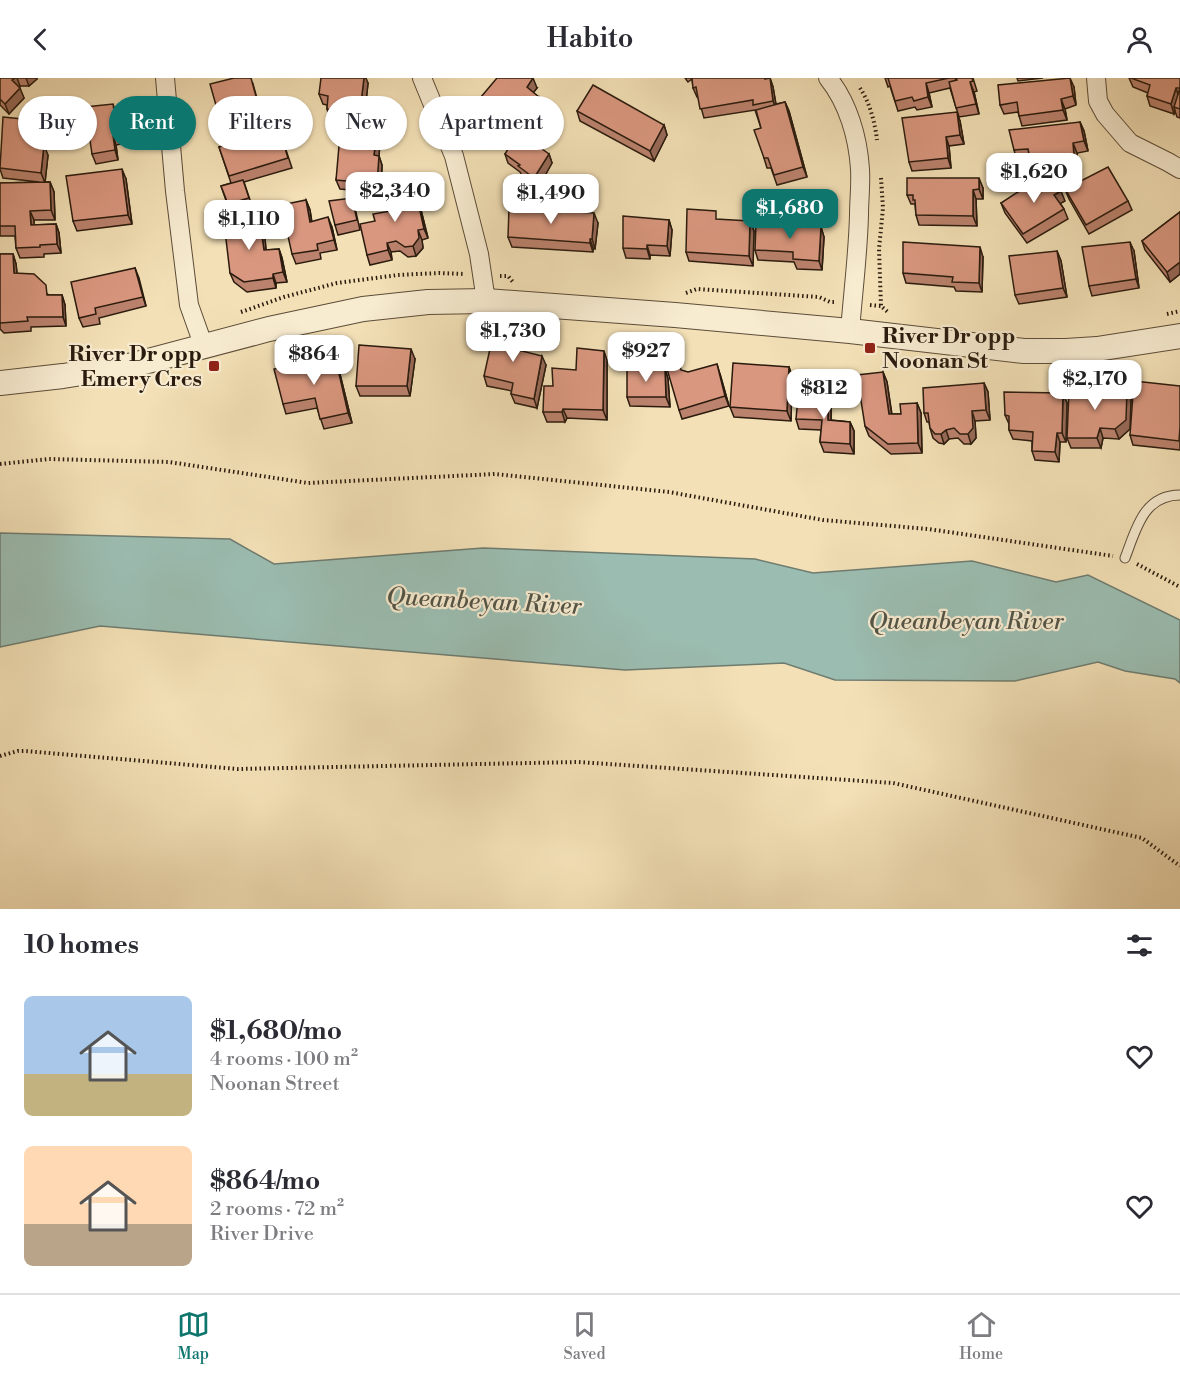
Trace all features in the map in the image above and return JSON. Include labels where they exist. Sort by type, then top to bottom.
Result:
[{"type":"street","points":[[165,78],[175,190],[189,305],[204,346]]},
{"type":"street","points":[[422,78],[454,156],[479,254],[486,301]]},
{"type":"street","points":[[828,78],[847,109],[855,136],[860,169],[858,242],[850,331]]},
{"type":"street","points":[[1096,78],[1098,101],[1105,114],[1130,143],[1180,169]]},
{"type":"street","points":[[0,383],[133,365],[268,330],[363,309],[428,302],[486,301],[675,315],[1034,351],[1097,349],[1180,336]]},
{"type":"lane","points":[[1125,558],[1137,526],[1149,507],[1164,497],[1180,495]]},
{"type":"path","points":[[859,88],[866,97],[878,143]]},
{"type":"path","points":[[881,177],[883,208],[879,249],[881,306]]},
{"type":"path","points":[[233,314],[337,283],[398,275],[438,273],[508,276],[517,286]]},
{"type":"path","points":[[680,296],[697,289],[819,297],[830,302],[881,306],[891,315]]},
{"type":"path","points":[[1160,317],[1180,311]]},
{"type":"path","points":[[0,464],[49,459],[170,462],[308,483],[495,474],[669,492],[823,520],[928,529],[1125,558],[1180,587]]},
{"type":"path","points":[[0,756],[25,751],[237,769],[578,762],[893,783],[1142,838],[1180,866]]},
{"type":"water","name":"Queanbeyan River","points":[[0,533],[230,539],[274,564],[483,548],[755,559],[813,573],[972,561],[1056,582],[1088,575],[1180,620],[1180,683],[1175,679],[1125,671],[1098,662],[1015,681],[835,680],[784,663],[625,670],[100,626],[0,647]]},
{"type":"building","points":[[0,78],[15,78],[12,80],[20,88],[5,104],[0,99]]},
{"type":"building","points":[[234,78],[251,78],[256,96],[213,96],[210,84]]},
{"type":"building","points":[[321,78],[364,78],[362,96],[319,94]]},
{"type":"building","points":[[497,78],[533,78],[527,87],[538,96],[482,96]]},
{"type":"building","points":[[692,78],[770,78],[773,101],[753,105],[753,100],[700,109]]},
{"type":"building","points":[[888,78],[949,78],[926,83],[928,97],[914,101],[912,97],[895,101]]},
{"type":"building","points":[[956,78],[972,78],[973,81],[970,82],[976,104],[956,108],[949,82],[957,80]]},
{"type":"building","points":[[1070,78],[1073,96],[1061,99],[1063,110],[1019,116],[1017,102],[1000,105],[998,85]]},
{"type":"building","points":[[1131,78],[1180,78],[1180,88],[1176,88],[1171,104],[1147,96],[1150,85]]},
{"type":"building","points":[[593,85],[664,125],[650,151],[577,111]]},
{"type":"building","points":[[1180,88],[1180,109],[1174,107]]},
{"type":"building","points":[[785,102],[803,167],[774,175],[768,158],[764,158],[754,130],[761,128],[756,110]]},
{"type":"building","points":[[109,104],[109,150],[115,150],[92,154],[91,150],[97,150],[97,106]]},
{"type":"building","points":[[957,112],[960,135],[946,137],[948,158],[909,162],[902,118]]},
{"type":"building","points":[[3,117],[18,119],[18,150],[43,150],[41,173],[0,168]]},
{"type":"building","points":[[1080,122],[1084,141],[1073,143],[1074,156],[1031,164],[1028,149],[1014,150],[1009,130]]},
{"type":"building","points":[[220,150],[286,150],[288,158],[229,176]]},
{"type":"building","points":[[339,150],[375,150],[374,155],[379,156],[377,184],[336,180]]},
{"type":"building","points":[[507,150],[543,150],[549,154],[534,178],[505,154]]},
{"type":"building","points":[[1108,167],[1128,201],[1086,225],[1065,189]]},
{"type":"building","points":[[122,169],[128,215],[73,221],[66,176]]},
{"type":"building","points":[[1044,175],[1052,177],[1061,191],[1054,195],[1064,209],[1023,234],[1001,203]]},
{"type":"building","points":[[907,178],[979,178],[979,189],[973,190],[973,216],[916,215],[913,195],[907,195]]},
{"type":"building","points":[[243,180],[249,198],[228,204],[221,186]]},
{"type":"building","points":[[50,182],[51,210],[30,211],[31,225],[56,224],[57,244],[16,248],[15,226],[0,226],[0,183]]},
{"type":"building","points":[[415,188],[424,229],[418,230],[419,238],[413,246],[405,247],[396,241],[387,243],[388,250],[367,255],[360,224],[375,221],[373,214],[391,211],[387,193]]},
{"type":"building","points":[[352,198],[357,220],[335,225],[329,201]]},
{"type":"building","points":[[306,200],[310,222],[328,217],[334,240],[317,244],[318,250],[292,254],[281,205]]},
{"type":"building","points":[[509,208],[594,213],[592,239],[590,243],[508,237]]},
{"type":"building","points":[[687,209],[716,211],[716,219],[750,221],[749,256],[686,252]]},
{"type":"building","points":[[246,212],[249,231],[261,229],[264,250],[279,249],[283,272],[273,274],[273,278],[244,282],[230,273],[223,214]]},
{"type":"building","points":[[1180,212],[1180,262],[1167,272],[1142,241]]},
{"type":"building","points":[[623,216],[669,220],[667,246],[647,245],[647,249],[623,248]]},
{"type":"building","points":[[756,223],[821,227],[819,261],[793,259],[793,252],[755,250]]},
{"type":"building","points":[[903,242],[980,247],[979,283],[952,282],[953,277],[903,273]]},
{"type":"building","points":[[1130,242],[1136,279],[1089,286],[1082,247]]},
{"type":"building","points":[[1057,251],[1063,288],[1015,295],[1009,256]]},
{"type":"building","points":[[0,254],[13,254],[14,273],[34,274],[46,285],[47,295],[62,295],[63,317],[27,317],[28,321],[0,323]]},
{"type":"building","points":[[135,268],[143,297],[95,308],[96,314],[79,318],[71,282]]},
{"type":"building","points":[[495,326],[522,330],[518,350],[542,356],[534,399],[511,394],[513,383],[484,376]]},
{"type":"building","points":[[359,345],[411,349],[407,386],[356,386]]},
{"type":"building","points":[[577,348],[604,351],[603,410],[563,409],[562,412],[543,412],[544,386],[553,386],[552,368],[576,370]]},
{"type":"building","points":[[335,356],[348,413],[320,419],[315,398],[283,404],[274,369]]},
{"type":"building","points":[[733,363],[789,367],[787,411],[730,407]]},
{"type":"building","points":[[717,364],[725,396],[679,410],[667,369],[680,365],[681,370],[688,372]]},
{"type":"building","points":[[627,369],[665,369],[666,397],[627,397]]},
{"type":"building","points":[[883,372],[889,414],[901,414],[900,404],[917,403],[918,443],[888,444],[865,426],[857,375]]},
{"type":"building","points":[[1134,381],[1180,386],[1179,441],[1130,435]]},
{"type":"building","points":[[984,383],[986,410],[972,411],[973,428],[968,434],[960,434],[954,428],[941,434],[935,434],[930,428],[928,413],[924,413],[923,388]]},
{"type":"building","points":[[1087,386],[1127,390],[1126,420],[1115,429],[1100,428],[1097,438],[1067,438],[1069,391],[1088,391]]},
{"type":"building","points":[[1004,392],[1063,393],[1062,433],[1057,433],[1055,452],[1032,451],[1033,432],[1009,430],[1009,416],[1005,415]]},
{"type":"building","points":[[798,397],[828,398],[828,420],[850,422],[850,444],[820,442],[822,420],[796,419]]},
{"type":"place","name":"River Dr opp Noonan St","points":[[870,348]]},
{"type":"place","name":"River Dr opp Emery Cres","points":[[214,366]]}]
